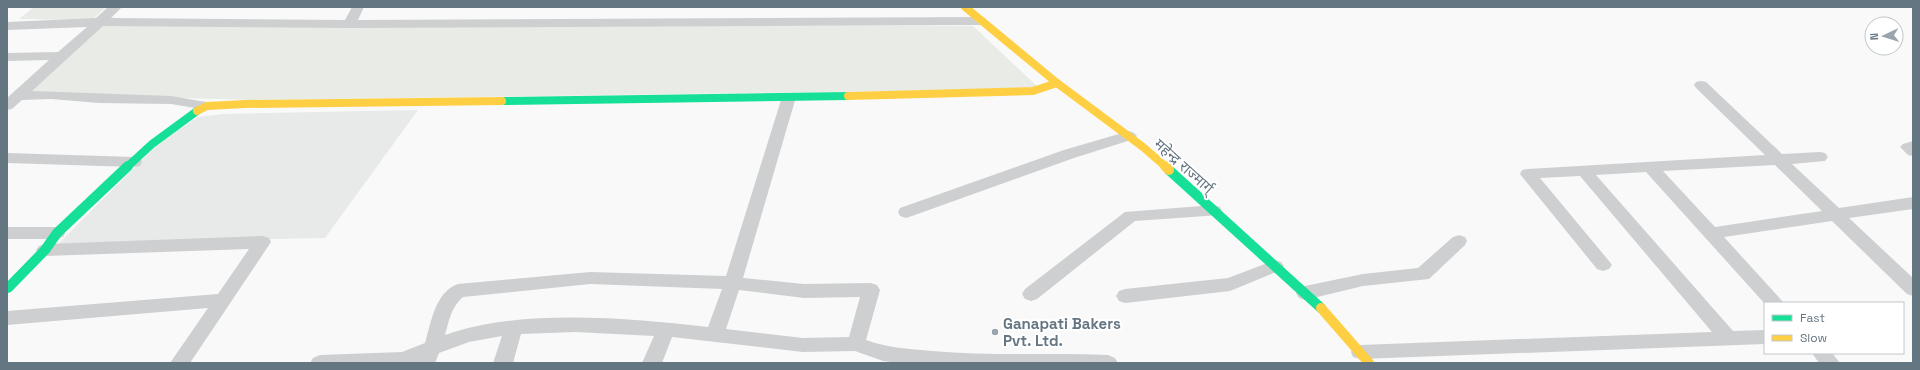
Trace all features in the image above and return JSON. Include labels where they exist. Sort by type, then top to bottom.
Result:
[{"type":"main road","name":"महेन्द्र राज्मार्ग्","points":[[965,7],[980,21],[1057,83],[1129,136],[1305,293],[1365,358]]},
{"type":"main road","points":[[7,288],[45,250],[57,233],[152,144],[191,114],[207,106],[245,104],[789,97],[1033,91],[1057,83]]},
{"type":"street","points":[[12,101],[116,7]]},
{"type":"street","points":[[350,24],[358,7]]},
{"type":"street","points":[[7,26],[101,22],[350,24],[980,21]]},
{"type":"street","points":[[7,57],[60,56]]},
{"type":"street","points":[[1700,85],[1913,289]]},
{"type":"street","points":[[12,101],[51,95],[99,99],[171,100],[207,106]]},
{"type":"street","points":[[714,335],[733,283],[789,97]]},
{"type":"street","points":[[906,212],[1069,154],[1129,136]]},
{"type":"street","points":[[1913,146],[1908,147],[1913,150]]},
{"type":"street","points":[[1603,265],[1528,174],[1820,157]]},
{"type":"street","points":[[7,158],[134,162]]},
{"type":"street","points":[[1650,167],[1774,302]]},
{"type":"street","points":[[1584,171],[1728,338]]},
{"type":"street","points":[[1711,233],[1911,205]]},
{"type":"street","points":[[1031,294],[1131,216],[1214,211]]},
{"type":"street","points":[[7,233],[57,233]]},
{"type":"street","points":[[1305,293],[1363,280],[1423,274],[1459,241]]},
{"type":"street","points":[[45,250],[263,242],[180,363]]},
{"type":"street","points":[[1125,296],[1230,284],[1275,266]]},
{"type":"street","points":[[429,355],[443,311],[449,299],[458,291],[590,278],[733,283],[804,291],[871,290],[856,344]]},
{"type":"street","points":[[7,318],[222,300]]},
{"type":"street","points":[[320,363],[429,355],[467,335],[514,327],[575,325],[666,330],[803,345],[856,344],[882,359],[974,362],[1065,361],[1108,363]]},
{"type":"street","points":[[503,363],[514,327]]},
{"type":"street","points":[[652,363],[666,330]]},
{"type":"street","points":[[1365,358],[1764,337]]},
{"type":"street","points":[[1822,354],[1830,363]]},
{"type":"shaded area","points":[[34,7],[106,7],[92,20],[19,19]]},
{"type":"shaded area","points":[[98,25],[973,26],[1040,89],[256,100],[144,97],[20,99]]},
{"type":"shaded area","points":[[418,110],[325,238],[58,244],[159,143],[198,117],[222,114]]},
{"type":"traffic: fast","points":[[502,101],[848,96]]},
{"type":"traffic: fast","points":[[8,288],[45,250],[57,233],[152,144],[197,111]]},
{"type":"traffic: fast","points":[[1169,170],[1321,308]]},
{"type":"traffic: slow","points":[[965,7],[1057,83],[1143,147],[1169,170]]},
{"type":"traffic: slow","points":[[848,96],[1033,91],[1057,83]]},
{"type":"traffic: slow","points":[[197,111],[207,106],[245,104],[502,101]]},
{"type":"traffic: slow","points":[[1321,308],[1369,363]]},
{"type":"place","name":"Ganapati Bakers Pvt. Ltd.","points":[[995,332]]}]
